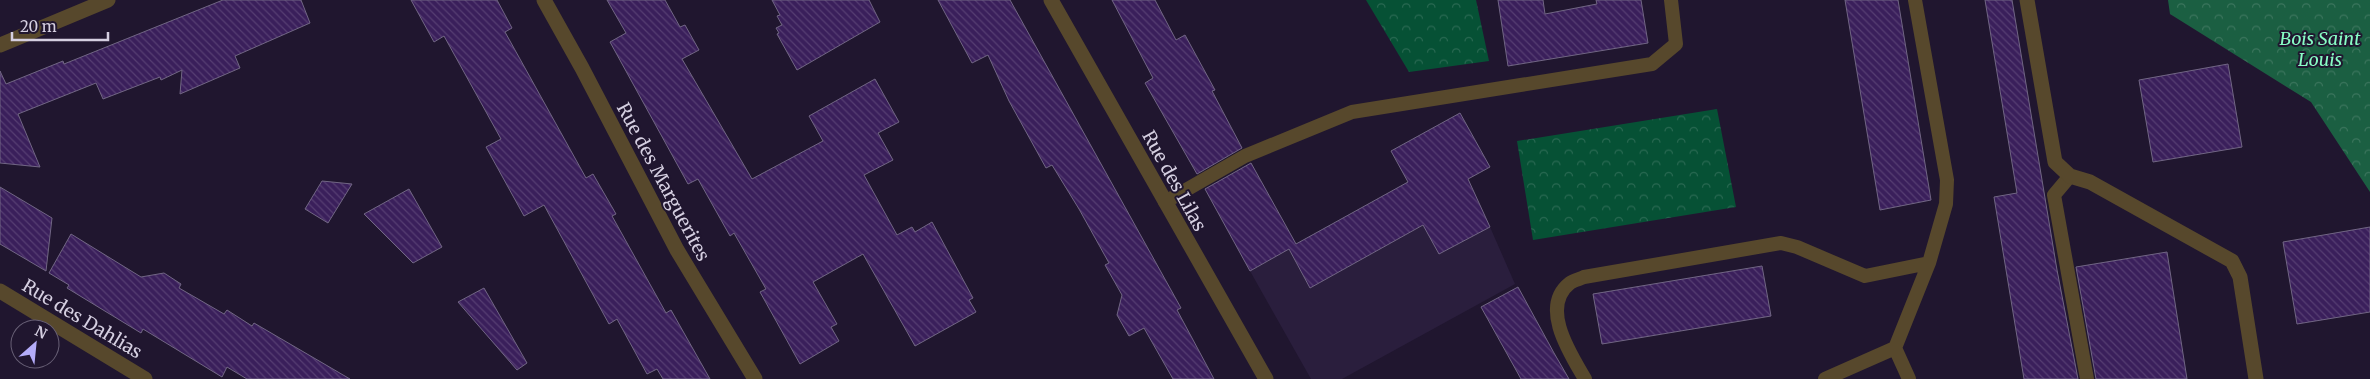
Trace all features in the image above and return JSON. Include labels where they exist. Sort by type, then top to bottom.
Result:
[{"type":"street","points":[[0,45],[108,0]]},
{"type":"street","name":"Rue des Marguerites","points":[[544,0],[582,68],[677,250],[755,379]]},
{"type":"street","name":"Rue des Lilas","points":[[1051,0],[1266,379]]},
{"type":"street","points":[[2027,0],[2055,162],[2070,176],[2090,182],[2232,261],[2240,277],[2256,379]]},
{"type":"street","name":"Rue des Dahlias","points":[[0,291],[145,379]]},
{"type":"lane","points":[[1165,202],[1245,156],[1352,112],[1652,64],[1676,44],[1671,0]]},
{"type":"lane","points":[[1825,379],[1895,348],[1930,263],[1946,204],[1947,180],[1915,0]]},
{"type":"lane","points":[[2070,176],[2054,195],[2087,379]]},
{"type":"lane","points":[[1585,379],[1561,337],[1557,314],[1560,295],[1570,283],[1584,277],[1781,243],[1797,247],[1865,276],[1930,263]]},
{"type":"lane","points":[[1895,348],[1909,379]]},
{"type":"shaded area","points":[[1423,225],[1439,254],[1490,227],[1515,284],[1342,379],[1311,379],[1250,271],[1289,249],[1310,288]]},
{"type":"green space","points":[[1366,0],[1476,0],[1489,61],[1409,72]]},
{"type":"green space","name":"Bois Saint Louis","points":[[2168,0],[2370,0],[2370,192],[2311,102],[2170,14]]},
{"type":"green space","points":[[1717,109],[1736,207],[1533,240],[1517,141]]},
{"type":"building","points":[[223,0],[301,0],[310,23],[235,56],[240,68],[180,94],[182,70],[161,80],[160,77],[103,99],[96,83],[18,114],[40,167],[0,163],[0,71],[6,84],[63,61],[64,64]]},
{"type":"building","points":[[411,0],[497,0],[512,28],[505,32],[586,178],[593,174],[616,214],[612,216],[666,313],[671,310],[710,379],[663,379],[657,369],[647,374],[617,319],[609,324],[544,205],[524,216],[486,147],[501,139],[444,36],[434,42]]},
{"type":"building","points":[[607,0],[665,0],[680,27],[685,25],[699,50],[682,59],[752,179],[823,141],[809,116],[875,79],[899,122],[878,133],[893,160],[864,175],[897,235],[912,227],[915,232],[932,222],[973,298],[969,300],[976,312],[915,346],[863,254],[813,282],[837,324],[831,327],[839,341],[800,364],[760,292],[766,289],[734,233],[730,236],[698,179],[688,184],[610,42],[626,33]]},
{"type":"building","points":[[772,0],[869,0],[880,22],[797,70],[777,34],[779,33],[776,28],[782,25],[777,16],[780,15]]},
{"type":"building","points":[[938,0],[1010,0],[1181,308],[1177,310],[1214,379],[1173,379],[1144,328],[1129,336],[1117,315],[1122,295],[1105,265],[1109,263],[1079,209],[1052,165],[1046,168],[1009,101],[988,55],[972,63]]},
{"type":"building","points":[[1112,0],[1155,0],[1176,40],[1185,35],[1215,90],[1212,91],[1242,148],[1197,174],[1145,83],[1153,78]]},
{"type":"building","points":[[1498,0],[1543,0],[1545,14],[1597,4],[1596,0],[1641,0],[1648,43],[1508,66]]},
{"type":"building","points":[[1845,0],[1898,0],[1931,200],[1880,210]]},
{"type":"building","points":[[1985,0],[2012,0],[2057,270],[2078,379],[2024,379],[1994,197],[2017,193]]},
{"type":"building","points":[[2228,64],[2242,147],[2153,162],[2139,80]]},
{"type":"building","points":[[1460,113],[1490,167],[1468,179],[1490,227],[1439,254],[1423,225],[1310,288],[1289,249],[1250,271],[1205,189],[1251,163],[1296,244],[1408,182],[1391,151]]},
{"type":"building","points":[[322,181],[352,184],[328,223],[305,209]]},
{"type":"building","points":[[0,187],[52,218],[46,271],[0,244]]},
{"type":"building","points":[[409,189],[442,247],[413,263],[364,214]]},
{"type":"building","points":[[2370,227],[2370,312],[2297,324],[2283,242]]},
{"type":"building","points":[[71,234],[141,277],[164,273],[181,284],[179,288],[224,314],[227,310],[252,326],[254,323],[350,379],[247,379],[227,367],[222,377],[143,329],[141,333],[67,288],[69,285],[49,273]]},
{"type":"building","points":[[2167,252],[2187,379],[2096,379],[2076,267]]},
{"type":"building","points":[[1762,266],[1771,316],[1602,344],[1593,294]]},
{"type":"building","points":[[1518,287],[1569,379],[1521,379],[1481,307]]},
{"type":"building","points":[[484,288],[527,363],[517,370],[458,302]]}]
